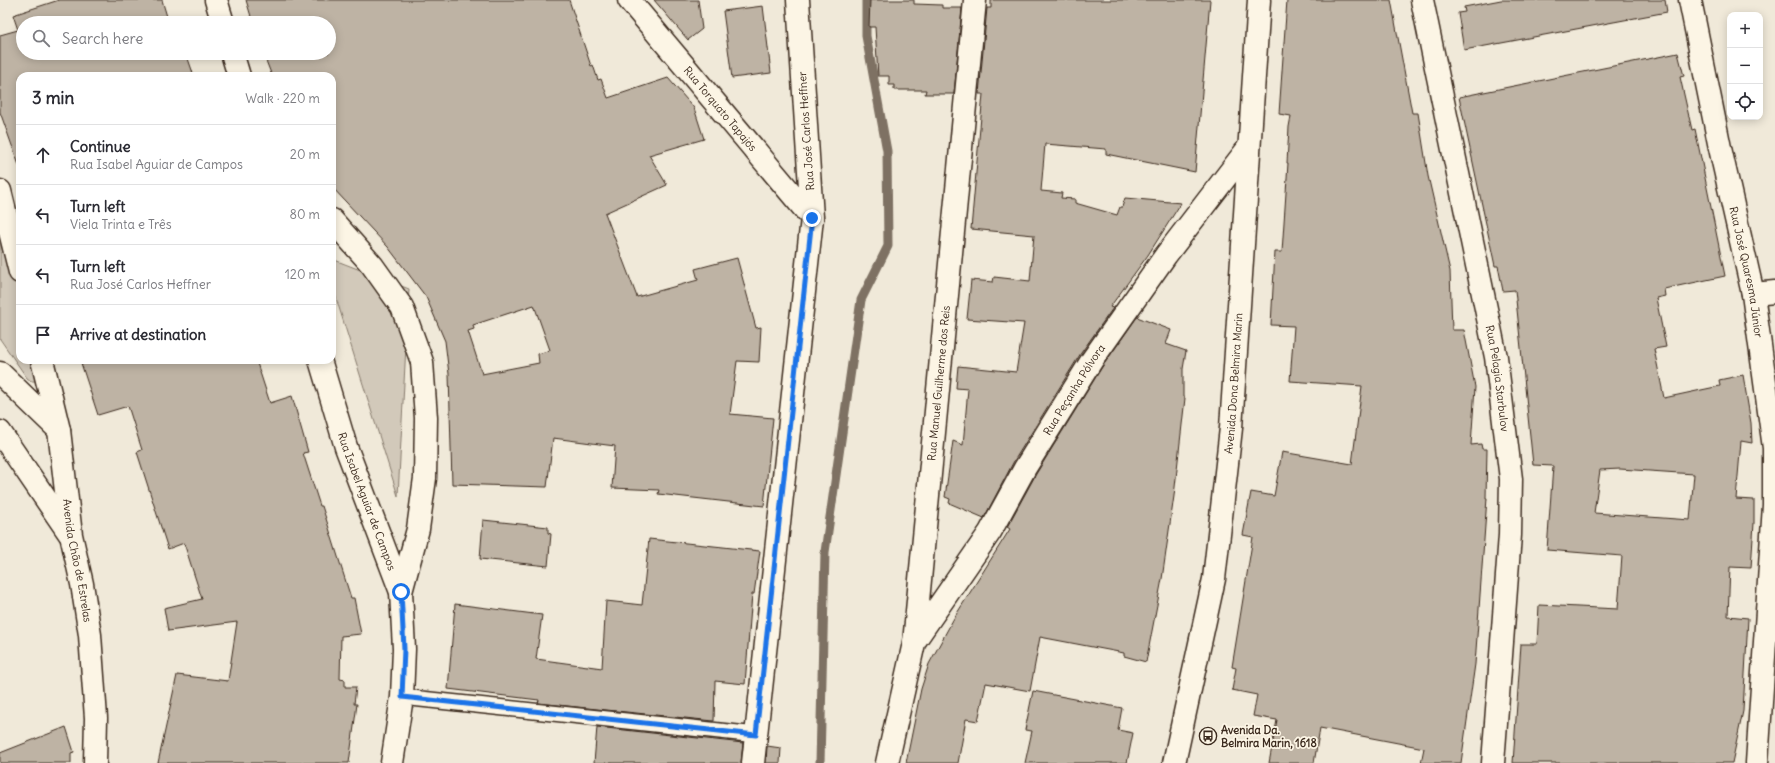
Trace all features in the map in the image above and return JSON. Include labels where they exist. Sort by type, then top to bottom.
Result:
[{"type":"street","points":[[216,0],[221,16]]},
{"type":"street","name":"Rua Torquato Tapajós","points":[[628,0],[812,218]]},
{"type":"street","name":"Rua José Carlos Heffner","points":[[753,763],[812,218],[798,0]]},
{"type":"street","name":"Rua Manuel Guilherme dos Reis","points":[[888,763],[914,644],[974,0]]},
{"type":"street","name":"Avenida Dona Belmira Marin","points":[[1174,763],[1214,579],[1231,428],[1259,0]]},
{"type":"street","name":"Rua Pelagia Starbulov","points":[[1422,0],[1496,357],[1511,480],[1510,535],[1493,763]]},
{"type":"street","name":"Rua José Quaresma Júnior","points":[[1690,0],[1720,148],[1753,294],[1774,448],[1774,505],[1757,763]]},
{"type":"street","points":[[234,60],[238,72]]},
{"type":"street","name":"Rua Peçanha Pólvora","points":[[914,644],[990,532],[1025,468],[1092,360],[1166,255],[1249,147]]},
{"type":"street","points":[[0,190],[16,256]]},
{"type":"street","points":[[336,224],[372,265],[402,307],[422,362],[426,418],[425,478],[418,529],[401,592]]},
{"type":"street","points":[[1753,294],[1775,292]]},
{"type":"street","name":"Avenida Chão de Estrelas","points":[[43,364],[59,430],[71,535],[82,584],[90,634],[96,718],[95,763]]},
{"type":"street","name":"Rua Isabel Aguiar de Campos","points":[[321,364],[346,447],[401,592],[404,649],[402,697],[392,763]]},
{"type":"street","points":[[0,373],[59,430]]},
{"type":"street","points":[[0,432],[71,535]]},
{"type":"lane","points":[[402,697],[756,735]]},
{"type":"shaded area","points":[[0,218],[16,263],[16,362],[0,339]]},
{"type":"shaded area","points":[[336,261],[409,289],[398,496],[336,298]]},
{"type":"shaded area","points":[[17,364],[41,364],[36,381],[31,381],[27,378]]},
{"type":"building","points":[[59,0],[162,0],[167,16],[16,16],[16,24],[13,15]]},
{"type":"building","points":[[246,0],[569,0],[591,66],[593,65],[598,80],[601,79],[608,98],[668,78],[694,108],[704,139],[649,155],[667,185],[605,213],[637,297],[698,280],[695,269],[737,258],[756,328],[761,327],[759,362],[737,361],[730,414],[773,418],[764,506],[658,494],[659,490],[612,488],[615,446],[553,438],[547,487],[452,484],[449,374],[445,341],[426,297],[388,247],[336,191],[336,72],[270,72],[266,60],[336,60],[336,16],[251,16]],"holes":[[[534,305],[550,350],[538,354],[539,363],[482,374],[468,331],[474,329],[473,325]]]},
{"type":"building","points":[[654,0],[698,0],[702,29],[688,40]]},
{"type":"building","points":[[870,0],[914,0],[914,4],[942,5],[942,8],[962,8],[954,94],[925,94],[926,90],[894,90],[894,85],[889,85],[889,76],[878,76],[875,27],[869,27]]},
{"type":"building","points":[[991,0],[1210,0],[1195,172],[1106,154],[1106,149],[1045,144],[1041,191],[1062,193],[1061,198],[1075,199],[1075,203],[1117,215],[1125,198],[1181,203],[1148,255],[1110,307],[1113,308],[1081,353],[1014,461],[984,518],[949,503],[950,499],[945,497],[953,441],[963,445],[968,389],[956,388],[958,366],[1016,372],[1024,323],[967,319],[971,280],[993,282],[994,277],[1030,281],[1034,235],[971,229],[983,94],[979,94],[987,8],[991,8]]},
{"type":"building","points":[[1287,0],[1391,0],[1412,113],[1418,113],[1428,176],[1450,271],[1452,330],[1464,330],[1475,387],[1471,445],[1481,444],[1482,449],[1487,449],[1487,498],[1475,664],[1461,763],[1421,763],[1424,748],[1320,728],[1314,763],[1269,763],[1277,720],[1253,716],[1257,695],[1232,690],[1236,668],[1232,667],[1253,537],[1243,535],[1251,492],[1274,496],[1282,452],[1352,464],[1362,386],[1290,381],[1294,326],[1271,325],[1275,252],[1282,252],[1289,127],[1291,116],[1279,114]]},
{"type":"building","points":[[1501,0],[1665,0],[1667,12],[1464,50],[1458,13],[1465,12],[1464,7]]},
{"type":"building","points":[[763,6],[771,73],[732,78],[723,11]]},
{"type":"building","points":[[16,31],[16,60],[188,60],[193,72],[16,72],[16,157],[0,112],[0,35]]},
{"type":"building","points":[[1678,53],[1684,76],[1680,77],[1692,130],[1695,129],[1725,276],[1664,289],[1665,296],[1656,298],[1666,347],[1654,349],[1664,398],[1720,386],[1719,380],[1743,375],[1751,423],[1752,443],[1741,441],[1736,499],[1754,500],[1754,523],[1751,568],[1730,567],[1728,616],[1748,618],[1743,711],[1732,763],[1513,763],[1521,644],[1537,644],[1539,605],[1618,609],[1622,556],[1547,550],[1553,466],[1533,465],[1515,290],[1503,291],[1498,266],[1495,266],[1459,97]],"holes":[[[1620,469],[1694,474],[1690,520],[1594,513],[1600,470]]]},
{"type":"building","points":[[1137,317],[1171,330],[1166,344],[1186,351],[1183,369],[1183,397],[1185,398],[1174,496],[1162,579],[1146,662],[1124,656],[1124,653],[1040,637],[1030,691],[986,683],[978,721],[966,719],[958,763],[906,763],[921,689],[929,664],[954,618],[1010,529],[1007,527],[1036,474],[1102,367]]},
{"type":"building","points":[[81,364],[257,364],[270,403],[292,396],[308,452],[303,453],[320,506],[322,506],[351,598],[354,598],[361,634],[341,636],[340,679],[345,680],[345,687],[356,687],[354,704],[357,704],[349,763],[158,763],[177,675],[228,681],[237,622],[168,631],[164,608],[202,599],[184,543],[168,549],[137,452],[142,450],[128,406],[98,415]]},
{"type":"building","points":[[483,520],[548,527],[548,533],[551,534],[548,566],[480,559]]},
{"type":"building","points":[[649,539],[760,551],[754,594],[752,594],[745,684],[715,681],[714,721],[538,703],[539,700],[448,689],[455,604],[542,615],[536,659],[602,668],[606,601],[642,605]]},
{"type":"building","points":[[1033,691],[1122,708],[1118,730],[1133,733],[1127,763],[1025,763],[1032,731],[1025,730]]},
{"type":"building","points":[[66,727],[74,752],[71,753],[71,763],[0,763],[0,753]]},
{"type":"building","points":[[597,727],[743,743],[741,763],[594,763]]},
{"type":"building","points":[[767,746],[781,748],[780,763],[766,763]]},
{"type":"waterway","points":[[820,763],[825,552],[861,300],[888,246],[887,151],[866,36],[866,0]]},
{"type":"place","name":"Avenida Da. Belmira Marin, 1618","points":[[1208,736]]},
{"type":"route","points":[[401,592],[404,649],[402,697],[756,735],[812,218]]}]
